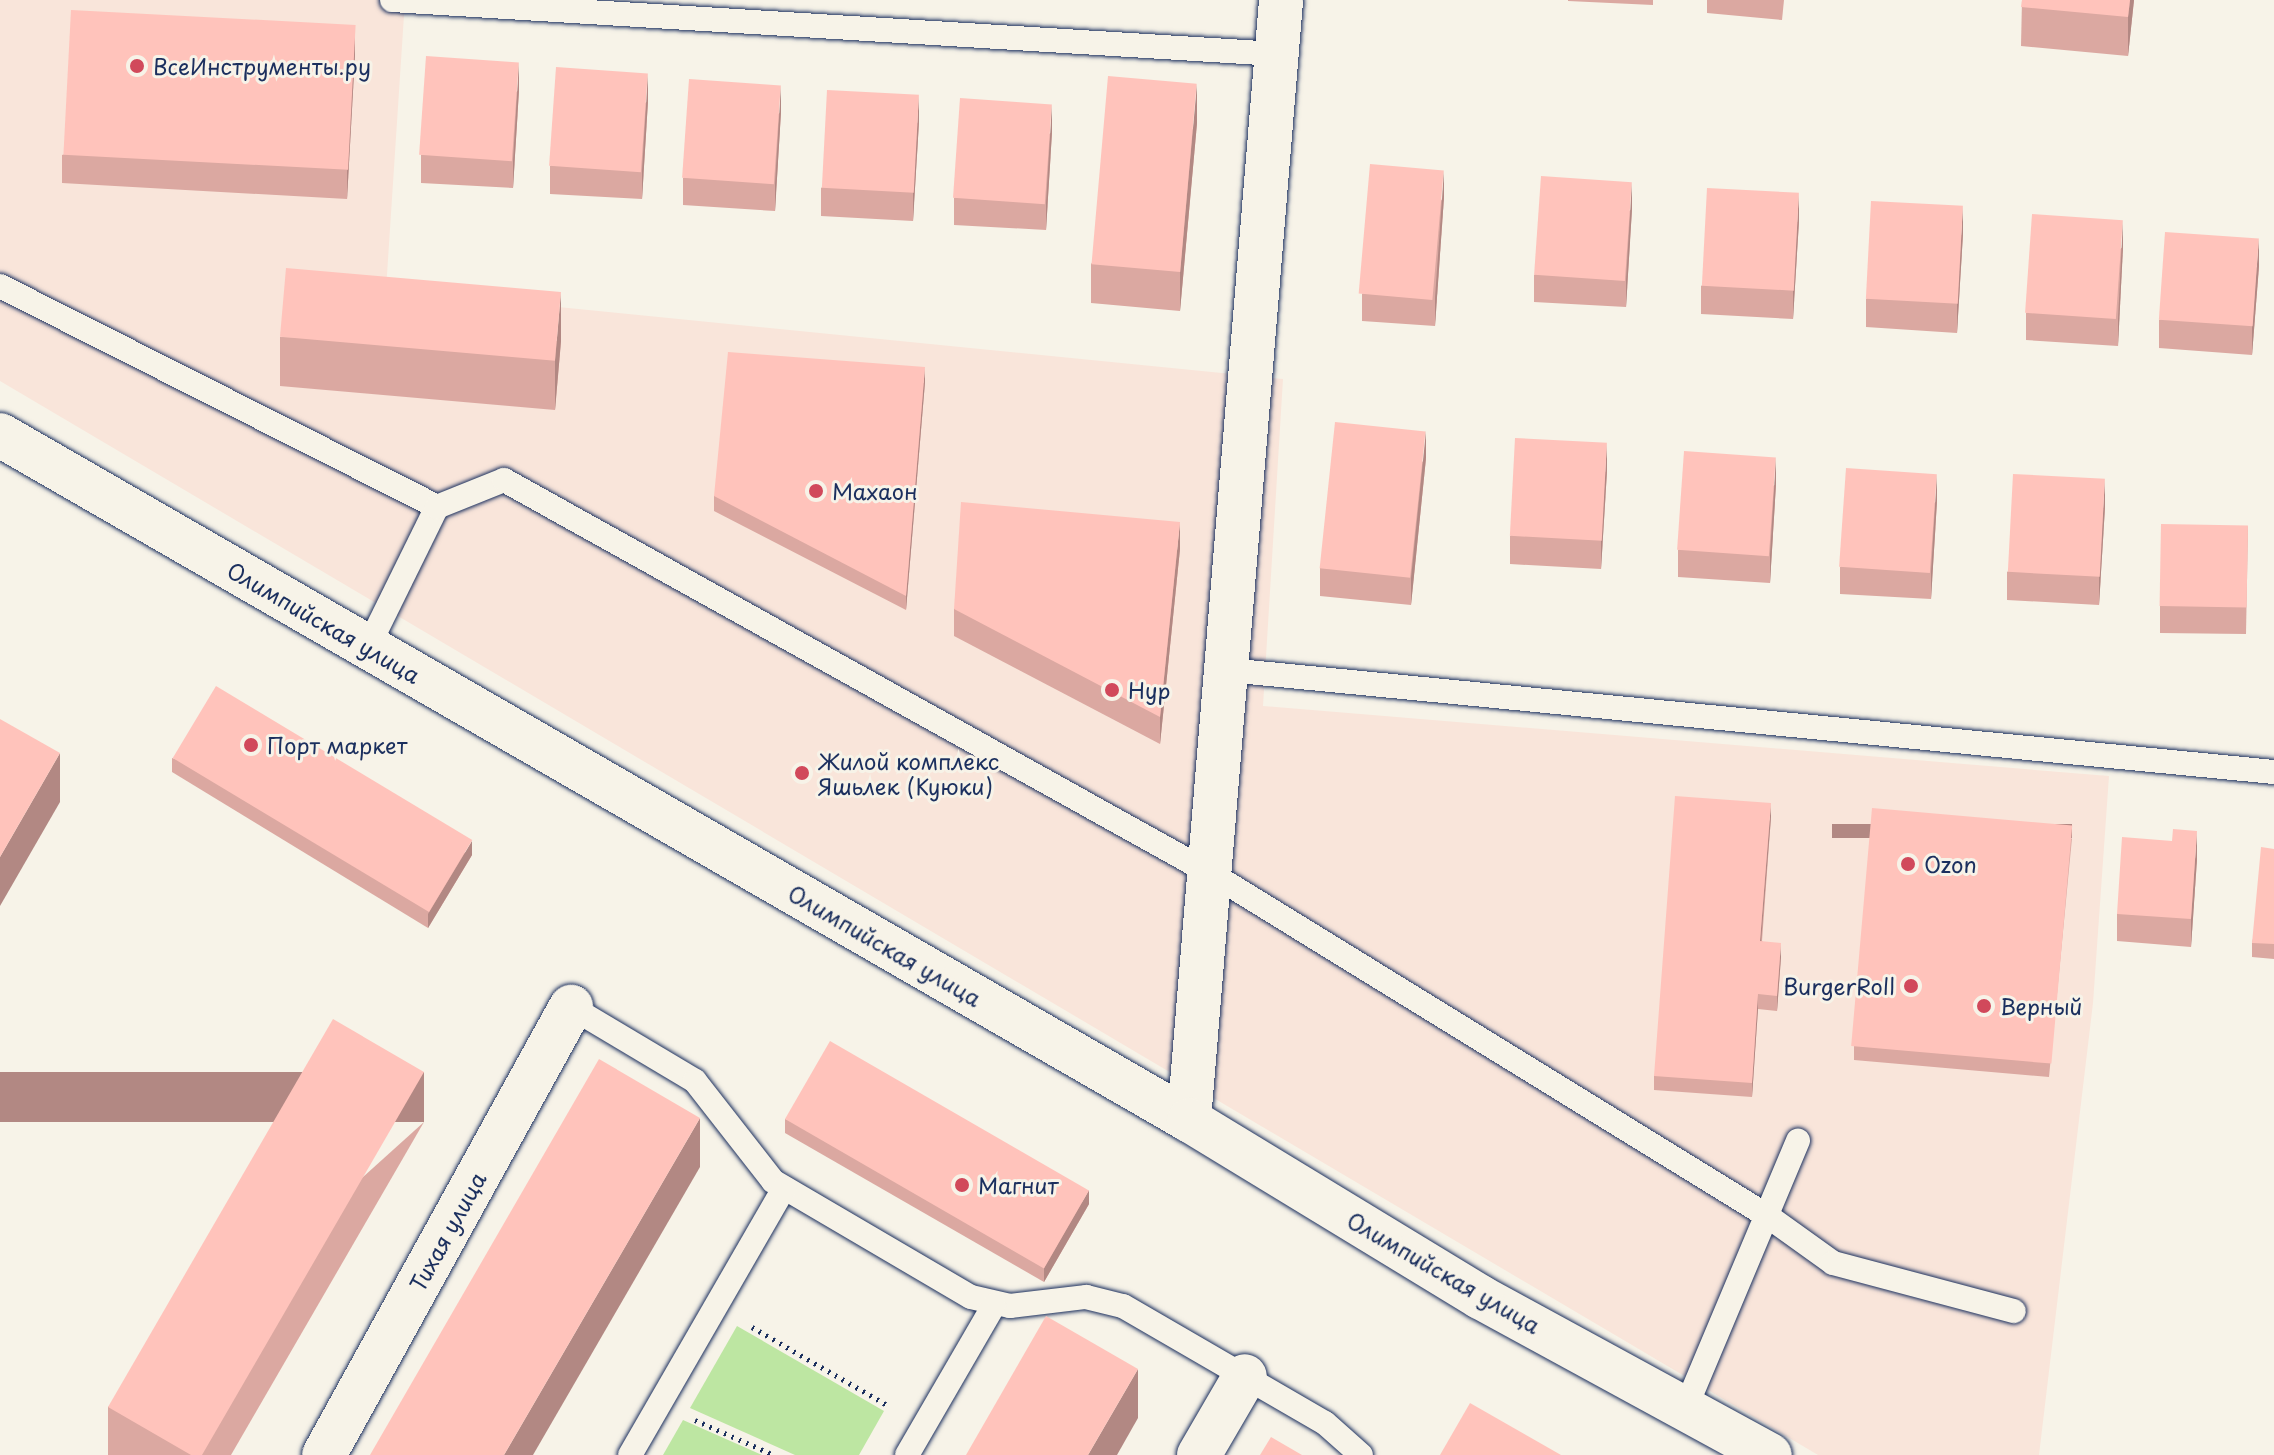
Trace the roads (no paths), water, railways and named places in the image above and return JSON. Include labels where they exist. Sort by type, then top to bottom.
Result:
[{"type":"street","points":[[1189,1120],[1212,874],[1281,0]]},
{"type":"street","name":"Олимпийская улица","points":[[0,435],[1189,1120],[1480,1297],[1770,1455]]},
{"type":"street","name":"Тихая улица","points":[[324,1455],[571,1007]]},
{"type":"street","points":[[1199,1455],[1245,1376]]},
{"type":"lane","points":[[392,0],[1277,54]]},
{"type":"lane","points":[[0,286],[437,507]]},
{"type":"lane","points":[[368,647],[437,507],[504,480],[553,503],[1212,874],[1769,1217],[1833,1263],[2014,1311]]},
{"type":"lane","points":[[1228,670],[2274,772]]},
{"type":"lane","points":[[571,1007],[695,1081],[751,1158],[784,1188],[971,1297],[994,1305],[1064,1296],[1105,1300],[1325,1423],[1361,1455]]},
{"type":"lane","points":[[1686,1407],[1769,1217],[1798,1141]]},
{"type":"lane","points":[[630,1455],[784,1188]]},
{"type":"lane","points":[[907,1455],[994,1305]]},
{"type":"place","name":"ВсеИнструменты.ру","points":[[137,66]]},
{"type":"place","name":"Махаон","points":[[816,491]]},
{"type":"place","name":"Нур","points":[[1112,690]]},
{"type":"place","name":"Порт маркет","points":[[251,745]]},
{"type":"place","name":"Жилой комплекс Яшьлек (Куюки)","points":[[802,773]]},
{"type":"place","name":"Ozon","points":[[1908,864]]},
{"type":"place","name":"BurgerRoll","points":[[1911,986]]},
{"type":"place","name":"Верный","points":[[1984,1006]]},
{"type":"place","name":"Магнит","points":[[962,1185]]}]
